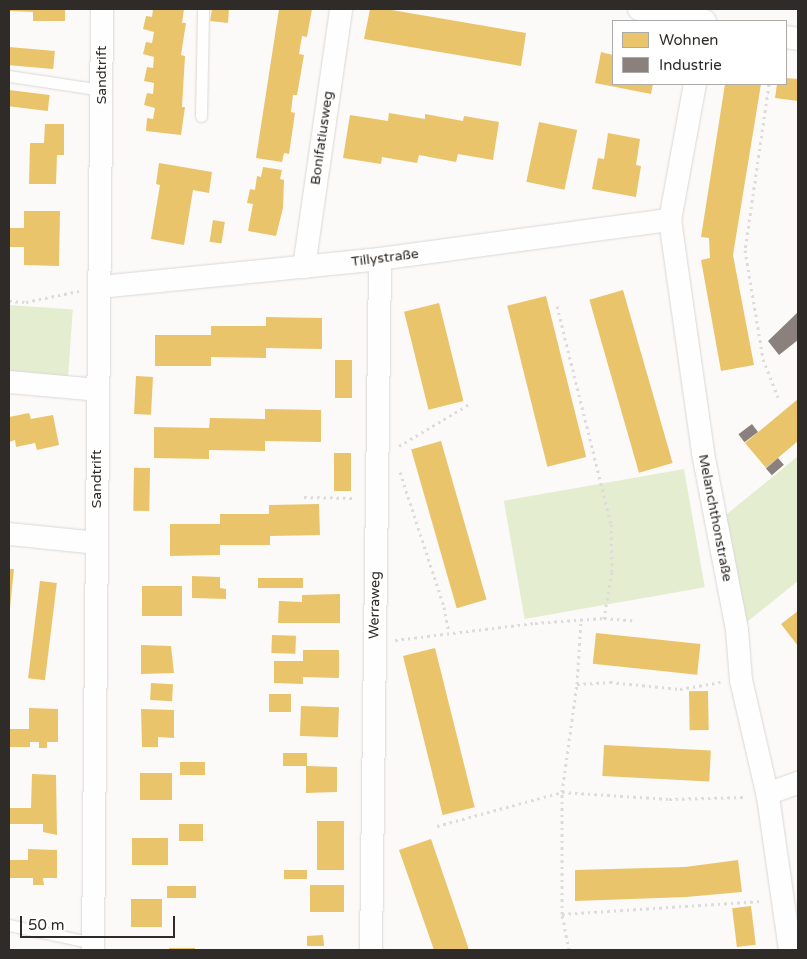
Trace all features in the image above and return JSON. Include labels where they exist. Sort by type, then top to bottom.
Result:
[{"type":"street","name":"Sandtrift","points":[[93,947],[102,9]]},
{"type":"street","name":"Bonifatiusweg","points":[[304,267],[341,9]]},
{"type":"street","points":[[640,9],[700,20]]},
{"type":"street","name":"Melanchthonstraße","points":[[695,85],[670,220],[703,453],[737,630],[741,680],[767,795],[790,950]]},
{"type":"street","name":"Tillystraße","points":[[100,287],[380,259],[670,220]]},
{"type":"street","name":"Werraweg","points":[[371,950],[377,499],[385,450],[380,259]]},
{"type":"street","points":[[9,382],[98,390]]},
{"type":"street","points":[[9,534],[97,543]]},
{"type":"street","points":[[767,795],[798,783]]},
{"type":"lane","points":[[201,116],[203,9]]},
{"type":"lane","points":[[9,76],[102,90]]},
{"type":"lane","points":[[9,925],[93,947]]},
{"type":"path","points":[[769,85],[745,250],[763,359],[778,397]]},
{"type":"path","points":[[9,300],[26,302],[100,287]]},
{"type":"path","points":[[557,306],[611,524],[612,572],[604,618]]},
{"type":"path","points":[[448,632],[444,607],[385,450],[471,403]]},
{"type":"path","points":[[304,497],[377,499]]},
{"type":"path","points":[[375,644],[448,632],[604,618],[636,621]]},
{"type":"path","points":[[569,950],[562,914],[562,792],[577,684],[581,621]]},
{"type":"path","points":[[577,684],[610,682],[680,689],[706,683],[741,680]]},
{"type":"path","points":[[437,826],[562,792],[669,799],[767,795]]},
{"type":"path","points":[[562,914],[783,900]]},
{"type":"green space","points":[[9,305],[73,309],[68,381],[9,377]]},
{"type":"green space","points":[[798,456],[798,581],[737,630],[716,523]]},
{"type":"green space","points":[[684,469],[705,587],[525,619],[504,501]]},
{"type":"building: Wohnen","points":[[9,9],[65,9],[65,21],[33,21],[33,12],[9,11]]},
{"type":"building: Wohnen","points":[[153,9],[184,9],[182,23],[186,23],[181,55],[185,56],[182,107],[185,107],[181,135],[146,131],[147,118],[153,119],[155,108],[144,105],[147,93],[153,94],[154,83],[144,81],[147,67],[153,68],[154,57],[143,54],[146,42],[152,43],[154,32],[143,29],[146,16],[152,17]]},
{"type":"building: Wohnen","points":[[212,9],[229,9],[228,23],[210,21]]},
{"type":"building: Wohnen","points":[[279,9],[312,9],[307,37],[302,36],[299,54],[304,55],[297,95],[293,95],[291,112],[295,113],[289,154],[284,153],[282,162],[256,158]]},
{"type":"building: Wohnen","points":[[370,9],[386,9],[526,33],[521,66],[364,39]]},
{"type":"building: Wohnen","points":[[9,47],[55,51],[53,69],[9,65]]},
{"type":"building: Wohnen","points":[[601,52],[612,55],[612,85],[653,85],[651,94],[595,83]]},
{"type":"building: Wohnen","points":[[787,78],[798,79],[798,101],[775,98],[777,85],[787,85]]},
{"type":"building: Wohnen","points":[[725,85],[761,85],[733,255],[754,365],[721,371],[701,260],[710,258],[709,238],[701,237]]},
{"type":"building: Wohnen","points":[[9,90],[50,95],[48,111],[9,106]]},
{"type":"building: Wohnen","points":[[389,113],[425,119],[425,114],[463,121],[464,116],[499,122],[493,160],[458,154],[456,162],[419,155],[417,163],[382,157],[381,164],[343,158],[350,115],[388,121]]},
{"type":"building: Wohnen","points":[[539,122],[577,130],[564,190],[526,182]]},
{"type":"building: Wohnen","points":[[45,124],[64,124],[64,155],[57,155],[56,184],[29,184],[30,143],[44,143]]},
{"type":"building: Wohnen","points":[[608,133],[640,139],[636,165],[641,166],[636,197],[592,189],[598,158],[604,159]]},
{"type":"building: Wohnen","points":[[159,163],[212,172],[209,193],[193,190],[184,245],[151,239],[160,185],[156,184]]},
{"type":"building: Wohnen","points":[[263,167],[282,170],[280,179],[284,180],[283,208],[276,236],[248,231],[253,204],[247,203],[250,189],[255,190],[257,176],[261,177]]},
{"type":"building: Wohnen","points":[[24,211],[60,211],[59,266],[24,265],[24,247],[9,247],[9,228],[24,228]]},
{"type":"building: Wohnen","points":[[213,220],[225,222],[221,244],[210,242]]},
{"type":"building: Wohnen","points":[[623,290],[673,463],[639,473],[589,300]]},
{"type":"building: Wohnen","points":[[546,296],[586,457],[547,467],[507,306]]},
{"type":"building: Wohnen","points":[[439,303],[463,401],[429,410],[404,312]]},
{"type":"building: Wohnen","points":[[266,317],[322,318],[322,349],[266,348],[266,358],[211,357],[211,366],[155,366],[155,335],[211,335],[211,326],[266,326]]},
{"type":"building: Wohnen","points":[[335,360],[352,360],[352,398],[335,398]]},
{"type":"building: Wohnen","points":[[136,376],[153,377],[151,415],[134,414]]},
{"type":"building: Wohnen","points":[[798,399],[798,441],[766,468],[745,443]]},
{"type":"building: Wohnen","points":[[265,409],[321,410],[321,442],[265,441],[265,451],[209,450],[209,459],[154,458],[154,427],[209,428],[210,418],[265,419]]},
{"type":"building: Wohnen","points":[[29,413],[31,419],[53,415],[59,445],[37,450],[35,443],[16,447],[15,440],[9,442],[9,417]]},
{"type":"building: Wohnen","points":[[441,441],[486,600],[457,608],[411,450]]},
{"type":"building: Wohnen","points":[[334,453],[351,453],[351,491],[334,491]]},
{"type":"building: Wohnen","points":[[134,468],[150,468],[149,511],[133,511]]},
{"type":"building: Wohnen","points":[[319,504],[320,535],[270,536],[270,545],[220,545],[220,555],[170,556],[170,524],[220,524],[220,514],[269,514],[269,505]]},
{"type":"building: Wohnen","points":[[9,569],[14,569],[10,608],[9,608]]},
{"type":"building: Wohnen","points":[[192,576],[220,577],[220,588],[226,589],[226,599],[192,598]]},
{"type":"building: Wohnen","points":[[258,578],[303,578],[303,588],[258,588]]},
{"type":"building: Wohnen","points":[[40,581],[57,583],[45,680],[28,678]]},
{"type":"building: Wohnen","points":[[142,586],[182,586],[182,616],[142,616]]},
{"type":"building: Wohnen","points":[[340,594],[340,623],[278,623],[279,601],[302,602],[302,595]]},
{"type":"building: Wohnen","points":[[798,611],[798,646],[781,624]]},
{"type":"building: Wohnen","points":[[596,633],[700,644],[697,675],[593,664]]},
{"type":"building: Wohnen","points":[[272,635],[296,636],[295,654],[271,653]]},
{"type":"building: Wohnen","points":[[141,645],[171,646],[174,673],[141,674]]},
{"type":"building: Wohnen","points":[[435,648],[475,807],[443,815],[403,656]]},
{"type":"building: Wohnen","points":[[303,650],[339,650],[339,678],[303,677],[303,684],[274,683],[274,661],[303,661]]},
{"type":"building: Wohnen","points":[[151,683],[173,684],[172,701],[150,700]]},
{"type":"building: Wohnen","points":[[689,691],[708,691],[709,730],[690,730]]},
{"type":"building: Wohnen","points":[[269,694],[291,694],[291,712],[269,712]]},
{"type":"building: Wohnen","points":[[301,706],[339,707],[338,737],[300,736]]},
{"type":"building: Wohnen","points":[[29,708],[58,709],[58,742],[47,742],[47,748],[39,748],[39,742],[30,742],[30,747],[10,747],[10,729],[29,729]]},
{"type":"building: Wohnen","points":[[141,709],[174,710],[174,738],[158,737],[158,747],[142,747]]},
{"type":"building: Wohnen","points":[[604,745],[711,751],[709,782],[602,776]]},
{"type":"building: Wohnen","points":[[283,753],[307,753],[307,766],[337,767],[337,792],[306,793],[306,766],[283,766]]},
{"type":"building: Wohnen","points":[[180,762],[205,762],[205,775],[180,775]]},
{"type":"building: Wohnen","points":[[140,773],[172,773],[172,800],[140,800]]},
{"type":"building: Wohnen","points":[[32,774],[56,775],[57,835],[43,832],[43,824],[9,824],[9,808],[31,808]]},
{"type":"building: Wohnen","points":[[317,821],[344,821],[344,870],[317,870]]},
{"type":"building: Wohnen","points":[[179,824],[203,824],[203,841],[179,841]]},
{"type":"building: Wohnen","points":[[132,838],[168,838],[168,865],[132,865]]},
{"type":"building: Wohnen","points":[[431,839],[469,950],[434,950],[399,850]]},
{"type":"building: Wohnen","points":[[28,849],[57,850],[57,878],[43,878],[44,885],[33,885],[33,878],[9,878],[9,860],[28,860]]},
{"type":"building: Wohnen","points":[[738,860],[742,892],[686,897],[575,901],[575,870],[685,867]]},
{"type":"building: Wohnen","points":[[284,870],[307,870],[307,879],[284,879]]},
{"type":"building: Wohnen","points":[[310,885],[344,885],[344,912],[310,912]]},
{"type":"building: Wohnen","points":[[167,886],[196,886],[196,898],[167,898]]},
{"type":"building: Wohnen","points":[[131,899],[162,899],[162,927],[131,927]]},
{"type":"building: Wohnen","points":[[751,906],[756,945],[737,947],[732,908]]},
{"type":"building: Wohnen","points":[[323,935],[324,946],[307,946],[307,936]]},
{"type":"building: Wohnen","points":[[169,948],[195,948],[195,950],[169,950]]},
{"type":"building: Industrie","points":[[798,312],[798,340],[779,355],[768,341]]},
{"type":"building: Industrie","points":[[752,424],[758,432],[744,442],[738,434]]},
{"type":"building: Industrie","points":[[778,458],[784,465],[772,475],[766,468]]}]
